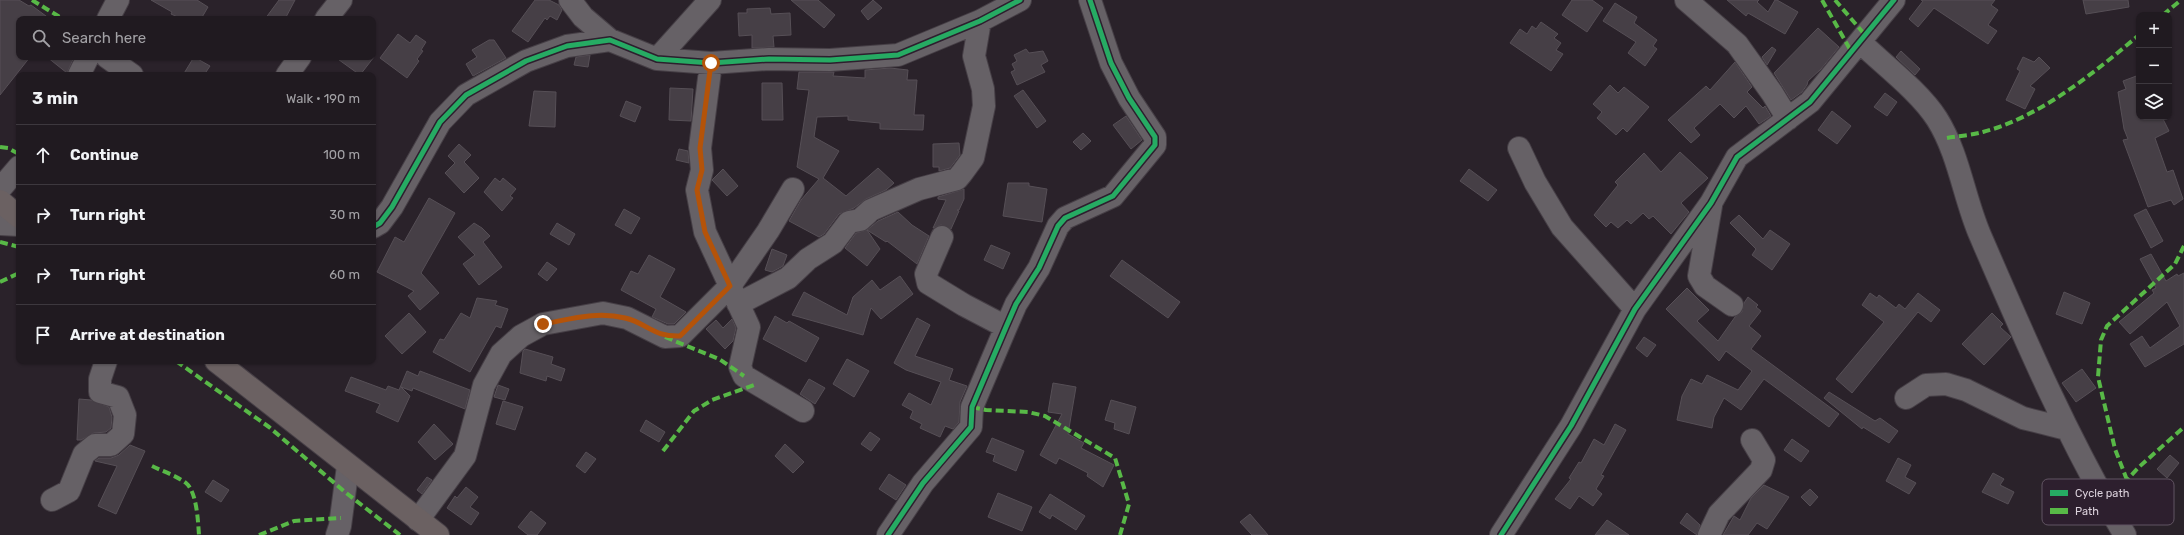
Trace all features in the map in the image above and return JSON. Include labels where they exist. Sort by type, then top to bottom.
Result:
[{"type":"main road","points":[[0,201],[16,214]]},
{"type":"main road","points":[[220,364],[438,535]]},
{"type":"street","points":[[110,16],[118,0]]},
{"type":"street","points":[[329,16],[342,0]]},
{"type":"street","points":[[570,0],[583,16],[610,40],[658,59],[711,63],[769,59],[830,60],[898,55],[980,21],[1020,0]]},
{"type":"street","points":[[658,59],[710,0]]},
{"type":"street","points":[[888,535],[923,483],[971,428],[972,407],[1006,327],[1016,304],[1039,268],[1058,226],[1065,218],[1113,196],[1155,145],[1155,137],[1129,98],[1110,63],[1090,0]]},
{"type":"street","points":[[1686,0],[1737,44],[1772,93],[1788,119]]},
{"type":"street","points":[[1501,535],[1571,426],[1635,309],[1711,203],[1737,157],[1810,102],[1894,0]]},
{"type":"street","points":[[418,520],[464,456],[484,385],[501,354],[521,336],[543,324],[603,313],[627,318],[665,337],[680,336],[734,295],[788,278],[808,259],[833,243],[848,222],[860,220],[871,210],[919,189],[956,179],[973,158],[984,106],[983,90],[974,56],[980,21]]},
{"type":"street","points":[[376,225],[380,223],[392,207],[440,122],[466,96],[526,61],[567,46],[610,40]]},
{"type":"street","points":[[1860,42],[1922,100],[1937,118],[1947,138],[1980,233],[2067,429],[2092,479]]},
{"type":"street","points":[[80,72],[86,60]]},
{"type":"street","points":[[111,60],[128,72]]},
{"type":"street","points":[[289,72],[298,60]]},
{"type":"street","points":[[711,63],[700,148],[702,170],[697,190],[705,232],[749,327],[740,367],[744,376],[803,411]]},
{"type":"street","points":[[1519,148],[1535,182],[1562,227],[1635,309]]},
{"type":"street","points":[[0,189],[16,170]]},
{"type":"street","points":[[734,295],[768,230],[793,189]]},
{"type":"street","points":[[1711,203],[1699,276],[1705,286],[1732,305]]},
{"type":"street","points":[[0,224],[16,225]]},
{"type":"street","points":[[942,237],[926,274],[928,282],[964,305],[1006,327]]},
{"type":"street","points":[[52,500],[69,491],[84,454],[95,445],[111,445],[123,434],[125,415],[118,397],[100,392],[100,379],[105,364]]},
{"type":"street","points":[[1906,398],[1926,385],[1946,384],[1966,390],[2023,418],[2067,429]]},
{"type":"street","points":[[1709,535],[1720,514],[1761,470],[1764,460],[1752,440]]},
{"type":"street","points":[[337,535],[340,526],[348,466]]},
{"type":"building","points":[[0,0],[19,0],[29,6],[31,5],[46,16],[16,16],[16,60],[28,60],[18,72],[16,72],[16,75],[0,95]]},
{"type":"building","points":[[151,0],[197,0],[208,7],[203,16],[175,16],[171,14],[172,12]]},
{"type":"building","points":[[279,0],[295,0],[287,16],[267,16]]},
{"type":"building","points":[[535,0],[549,0],[559,5],[562,10],[557,20],[550,16],[547,20],[545,18],[528,42],[512,31]]},
{"type":"building","points":[[791,0],[818,0],[835,15],[824,28]]},
{"type":"building","points":[[873,0],[882,8],[868,20],[861,11]]},
{"type":"building","points":[[1572,0],[1592,0],[1603,8],[1587,32],[1562,15]]},
{"type":"building","points":[[1727,0],[1759,0],[1757,2],[1768,12],[1775,0],[1777,0],[1798,12],[1785,34],[1748,13],[1746,16]]},
{"type":"building","points":[[1921,0],[1995,0],[1991,5],[1998,10],[1988,25],[1997,31],[1988,44],[1934,8],[1918,27],[1909,19],[1923,1]]},
{"type":"building","points":[[2083,0],[2128,0],[2129,7],[2086,14]]},
{"type":"building","points":[[1615,3],[1637,17],[1634,23],[1657,40],[1653,46],[1657,49],[1645,66],[1628,53],[1636,42],[1603,21]]},
{"type":"building","points":[[770,8],[771,14],[790,13],[791,35],[773,36],[774,47],[752,48],[752,35],[739,36],[738,13],[747,13],[747,9]]},
{"type":"building","points":[[1541,22],[1558,34],[1554,38],[1561,43],[1556,50],[1563,54],[1551,71],[1510,43],[1520,29],[1527,34],[1532,26],[1536,29]]},
{"type":"building","points":[[1818,28],[1839,47],[1821,69],[1808,81],[1802,92],[1791,100],[1774,73]]},
{"type":"building","points":[[398,34],[410,43],[416,35],[426,42],[421,50],[423,51],[417,59],[419,61],[407,78],[380,58]]},
{"type":"building","points":[[489,40],[494,40],[506,58],[473,76],[466,64],[477,57],[472,50]]},
{"type":"building","points":[[1772,47],[1776,50],[1767,65],[1762,57]]},
{"type":"building","points":[[1026,49],[1029,53],[1043,51],[1048,61],[1041,65],[1045,72],[1017,85],[1011,72],[1015,70],[1012,64],[1017,61],[1014,55]]},
{"type":"building","points":[[1901,51],[1920,69],[1915,75],[1896,57]]},
{"type":"building","points":[[590,55],[588,67],[574,65],[576,57]]},
{"type":"building","points":[[2023,57],[2034,62],[2039,57],[2050,68],[2030,86],[2035,89],[2025,109],[2006,100],[2020,71],[2017,69]]},
{"type":"building","points":[[51,60],[73,60],[67,72]]},
{"type":"building","points":[[192,60],[199,60],[210,66],[206,72],[185,72]]},
{"type":"building","points":[[339,60],[372,60],[362,72],[356,72]]},
{"type":"building","points":[[1735,62],[1752,87],[1747,92],[1763,108],[1765,106],[1771,116],[1759,124],[1746,106],[1734,118],[1720,104],[1694,128],[1700,135],[1691,143],[1668,120],[1706,86],[1710,90]]},
{"type":"building","points":[[890,68],[908,70],[907,80],[917,80],[914,115],[924,115],[923,130],[880,129],[880,123],[848,120],[848,116],[817,117],[814,137],[839,151],[823,178],[846,196],[878,168],[894,183],[886,190],[866,199],[854,208],[839,214],[824,234],[819,237],[789,221],[801,200],[819,179],[797,167],[809,90],[797,89],[799,72],[834,72],[833,76],[865,78],[865,70]]},
{"type":"building","points":[[2136,76],[2136,120],[2164,120],[2169,131],[2155,138],[2167,172],[2173,170],[2183,199],[2174,205],[2171,200],[2148,207],[2123,140],[2128,139],[2124,129],[2118,92],[2126,89],[2123,81]]},
{"type":"building","points":[[762,83],[782,83],[783,120],[762,120]]},
{"type":"building","points":[[1610,85],[1618,93],[1624,87],[1649,107],[1627,132],[1623,128],[1616,135],[1597,118],[1602,112],[1593,104]]},
{"type":"building","points":[[670,88],[693,89],[691,121],[669,120]]},
{"type":"building","points":[[1023,90],[1046,121],[1037,128],[1014,96]]},
{"type":"building","points":[[534,91],[556,92],[555,127],[529,126]]},
{"type":"building","points":[[1885,93],[1897,102],[1887,116],[1874,107]]},
{"type":"building","points":[[626,101],[641,107],[635,122],[620,116]]},
{"type":"building","points":[[1832,111],[1851,126],[1837,144],[1818,130]]},
{"type":"building","points":[[1126,116],[1142,140],[1131,149],[1113,125]]},
{"type":"building","points":[[1083,133],[1091,141],[1081,150],[1073,142]]},
{"type":"building","points":[[959,143],[960,155],[950,168],[939,171],[939,167],[933,167],[933,144]]},
{"type":"building","points":[[459,144],[471,155],[464,162],[479,178],[464,193],[445,173],[455,163],[448,156]]},
{"type":"building","points":[[679,149],[688,151],[689,163],[676,160]]},
{"type":"building","points":[[1680,152],[1708,178],[1681,203],[1689,212],[1671,234],[1653,216],[1649,219],[1643,213],[1631,224],[1627,220],[1618,228],[1611,222],[1606,227],[1594,215],[1618,185],[1615,182],[1644,153],[1661,172]]},
{"type":"building","points":[[723,169],[738,186],[727,196],[712,180]]},
{"type":"building","points":[[1469,169],[1497,190],[1488,201],[1460,181]]},
{"type":"building","points":[[495,178],[500,182],[503,178],[516,189],[510,196],[513,198],[502,211],[484,192]]},
{"type":"building","points":[[1008,183],[1029,183],[1029,186],[1047,189],[1042,222],[1003,216]]},
{"type":"building","points":[[964,189],[964,199],[959,210],[957,210],[959,211],[951,229],[941,225],[933,228],[946,200],[938,199],[938,197]]},
{"type":"building","points":[[429,198],[455,213],[421,273],[439,293],[420,310],[408,296],[414,291],[377,272],[395,237],[404,242]]},
{"type":"building","points":[[624,209],[640,218],[631,234],[615,225]]},
{"type":"building","points":[[2146,209],[2163,241],[2151,248],[2134,215]]},
{"type":"building","points":[[898,212],[912,225],[929,236],[917,264],[887,241],[886,242],[867,230],[878,221]]},
{"type":"building","points":[[1739,215],[1763,239],[1770,230],[1790,244],[1772,270],[1752,255],[1756,249],[1730,223]]},
{"type":"building","points":[[474,223],[490,236],[483,242],[502,267],[479,285],[463,264],[475,255],[458,237]]},
{"type":"building","points":[[557,223],[575,234],[569,245],[550,234]]},
{"type":"building","points":[[867,230],[880,249],[867,266],[845,248],[856,233]]},
{"type":"building","points":[[991,245],[1010,253],[1003,269],[984,260]]},
{"type":"building","points":[[772,249],[787,255],[783,266],[772,272],[765,270]]},
{"type":"building","points":[[2151,254],[2166,281],[2177,274],[2178,276],[2184,273],[2184,344],[2145,367],[2130,344],[2142,336],[2150,348],[2180,326],[2167,302],[2130,334],[2119,322],[2154,293],[2152,290],[2156,288],[2140,259]]},
{"type":"building","points":[[649,255],[675,269],[660,297],[686,312],[674,324],[668,324],[652,317],[656,309],[621,290],[631,271],[638,274]]},
{"type":"building","points":[[1122,260],[1180,302],[1168,318],[1110,276]]},
{"type":"building","points":[[547,262],[557,269],[547,281],[538,274]]},
{"type":"building","points":[[900,276],[913,294],[881,319],[871,308],[863,335],[792,315],[804,292],[847,315],[853,297],[872,280],[880,290]]},
{"type":"building","points":[[1687,288],[1709,310],[1697,321],[1718,341],[1735,317],[1742,312],[1744,303],[1748,297],[1758,305],[1756,307],[1761,311],[1749,326],[1761,336],[1751,349],[1839,414],[1829,427],[1764,379],[1741,410],[1724,398],[1714,417],[1712,428],[1677,420],[1682,396],[1691,379],[1702,384],[1707,375],[1738,390],[1752,371],[1726,351],[1719,361],[1666,309]]},
{"type":"building","points":[[2064,292],[2090,303],[2082,324],[2056,314]]},
{"type":"building","points":[[1870,293],[1877,298],[1879,295],[1896,308],[1899,304],[1905,309],[1918,293],[1940,310],[1931,322],[1918,312],[1852,393],[1836,379],[1884,322],[1862,305]]},
{"type":"building","points":[[477,298],[497,301],[495,305],[508,309],[501,328],[496,326],[470,372],[433,352],[440,339],[444,340],[461,313],[470,318]]},
{"type":"building","points":[[409,313],[426,332],[402,354],[385,336]]},
{"type":"building","points":[[1992,313],[2003,324],[2000,327],[2011,337],[1984,365],[1962,344]]},
{"type":"building","points":[[775,316],[787,323],[789,321],[819,338],[806,362],[763,339]]},
{"type":"building","points":[[917,318],[930,325],[915,356],[953,369],[949,380],[967,386],[960,402],[959,422],[953,429],[945,426],[940,437],[920,428],[922,424],[910,418],[913,411],[902,405],[909,393],[931,405],[941,382],[906,370],[894,363]]},
{"type":"building","points":[[732,319],[736,328],[733,341],[725,349],[706,329],[716,320],[723,328]]},
{"type":"building","points":[[1644,337],[1656,345],[1647,357],[1636,348]]},
{"type":"building","points":[[525,349],[553,357],[551,364],[565,369],[561,381],[547,376],[546,381],[520,373],[523,351]]},
{"type":"building","points":[[847,359],[869,371],[854,397],[833,384]]},
{"type":"building","points":[[2082,369],[2096,388],[2076,402],[2062,383]]},
{"type":"building","points":[[407,371],[418,376],[420,371],[470,390],[465,409],[413,388],[412,391],[401,387],[410,396],[398,422],[376,412],[380,404],[345,391],[351,377],[386,390],[388,386],[399,390]]},
{"type":"building","points":[[809,379],[825,388],[815,404],[800,394]]},
{"type":"building","points":[[1053,383],[1076,387],[1068,434],[1084,443],[1081,448],[1114,465],[1103,487],[1087,476],[1088,473],[1059,458],[1056,464],[1040,455],[1062,414],[1048,412]]},
{"type":"building","points":[[498,385],[509,389],[505,400],[494,397]]},
{"type":"building","points":[[1829,392],[1875,421],[1880,418],[1898,431],[1889,443],[1863,427],[1862,429],[1824,398]]},
{"type":"building","points":[[79,399],[91,400],[109,407],[112,417],[111,428],[106,432],[94,433],[81,440],[77,440]]},
{"type":"building","points":[[1111,400],[1136,407],[1129,434],[1114,429],[1115,423],[1105,420]]},
{"type":"building","points":[[503,401],[523,407],[515,430],[496,424]]},
{"type":"building","points":[[646,420],[665,432],[659,442],[640,431]]},
{"type":"building","points":[[434,424],[453,444],[435,460],[418,442]]},
{"type":"building","points":[[1615,424],[1626,430],[1601,475],[1604,476],[1596,489],[1602,494],[1593,506],[1579,496],[1570,509],[1555,499],[1571,479],[1569,478],[1579,462],[1581,463],[1594,439],[1604,445]]},
{"type":"building","points":[[870,432],[880,439],[871,451],[861,444]]},
{"type":"building","points":[[992,438],[1024,451],[1016,471],[993,461],[995,455],[986,452]]},
{"type":"building","points":[[1792,439],[1809,451],[1801,462],[1784,450]]},
{"type":"building","points":[[785,444],[804,462],[793,473],[775,456]]},
{"type":"building","points":[[130,445],[145,451],[116,514],[98,506],[117,466],[95,461],[99,458],[111,458],[119,455]]},
{"type":"building","points":[[586,452],[596,459],[585,473],[576,466]]},
{"type":"building","points":[[2170,455],[2179,463],[2167,478],[2157,469]]},
{"type":"building","points":[[1898,458],[1911,465],[1905,477],[1916,483],[1909,494],[1886,481]]},
{"type":"building","points":[[1993,473],[2004,479],[2000,485],[2014,492],[2008,504],[1982,492]]},
{"type":"building","points":[[889,474],[906,485],[896,500],[879,489]]},
{"type":"building","points":[[427,477],[432,480],[422,494],[417,490]]},
{"type":"building","points":[[213,480],[229,490],[221,502],[205,492]]},
{"type":"building","points":[[1764,485],[1789,497],[1767,529],[1757,523],[1748,535],[1723,535],[1734,516],[1740,520],[1751,498]]},
{"type":"building","points":[[466,487],[478,497],[470,507],[479,513],[471,525],[447,508],[455,496],[457,498]]},
{"type":"building","points":[[1810,489],[1818,497],[1810,506],[1801,497]]},
{"type":"building","points":[[998,493],[1032,507],[1022,531],[988,517]]},
{"type":"building","points":[[1050,494],[1085,516],[1076,530],[1052,515],[1050,519],[1039,512]]},
{"type":"building","points":[[531,511],[546,523],[537,535],[528,535],[518,527]]},
{"type":"building","points":[[1687,513],[1700,525],[1697,535],[1680,523]]},
{"type":"building","points":[[1250,514],[1268,535],[1252,535],[1240,522]]},
{"type":"building","points":[[1607,520],[1629,535],[1595,535]]},
{"type":"marked path","points":[[32,0],[58,16]]},
{"type":"marked path","points":[[1822,0],[1851,51]]},
{"type":"marked path","points":[[1835,0],[1866,36]]},
{"type":"marked path","points":[[2167,12],[2181,0]]},
{"type":"marked path","points":[[1947,138],[1983,132],[2004,125],[2046,105],[2104,64],[2136,37]]},
{"type":"marked path","points":[[0,147],[8,148],[16,152]]},
{"type":"marked path","points":[[0,242],[16,246]]},
{"type":"marked path","points":[[2127,479],[2115,449],[2098,377],[2101,340],[2107,326],[2175,264],[2184,246]]},
{"type":"marked path","points":[[0,282],[16,274]]},
{"type":"marked path","points":[[665,337],[719,359],[744,376]]},
{"type":"marked path","points":[[180,364],[269,427],[345,492],[400,535]]},
{"type":"marked path","points":[[663,451],[694,411],[712,400],[757,384]]},
{"type":"marked path","points":[[972,407],[986,410],[1028,412],[1045,416],[1115,458],[1129,504],[1120,535]]},
{"type":"marked path","points":[[2128,479],[2184,427]]},
{"type":"marked path","points":[[152,466],[178,478],[190,487],[195,500],[199,535]]},
{"type":"marked path","points":[[259,535],[294,521],[341,518]]},
{"type":"cycle path","points":[[376,225],[380,223],[392,207],[440,122],[466,95],[526,61],[567,46],[610,40],[657,59],[711,63],[769,59],[830,60],[898,55],[980,21],[1020,0]]},
{"type":"cycle path","points":[[888,535],[923,483],[971,427],[972,407],[1006,327],[1016,304],[1039,268],[1058,226],[1065,218],[1113,196],[1155,145],[1155,137],[1129,98],[1111,63],[1090,0]]},
{"type":"cycle path","points":[[1501,535],[1571,426],[1635,309],[1711,203],[1737,157],[1810,102],[1894,0]]},
{"type":"route","points":[[543,324],[603,313],[627,318],[665,337],[680,336],[730,286],[705,232],[697,190],[702,170],[700,148],[711,63]]}]
